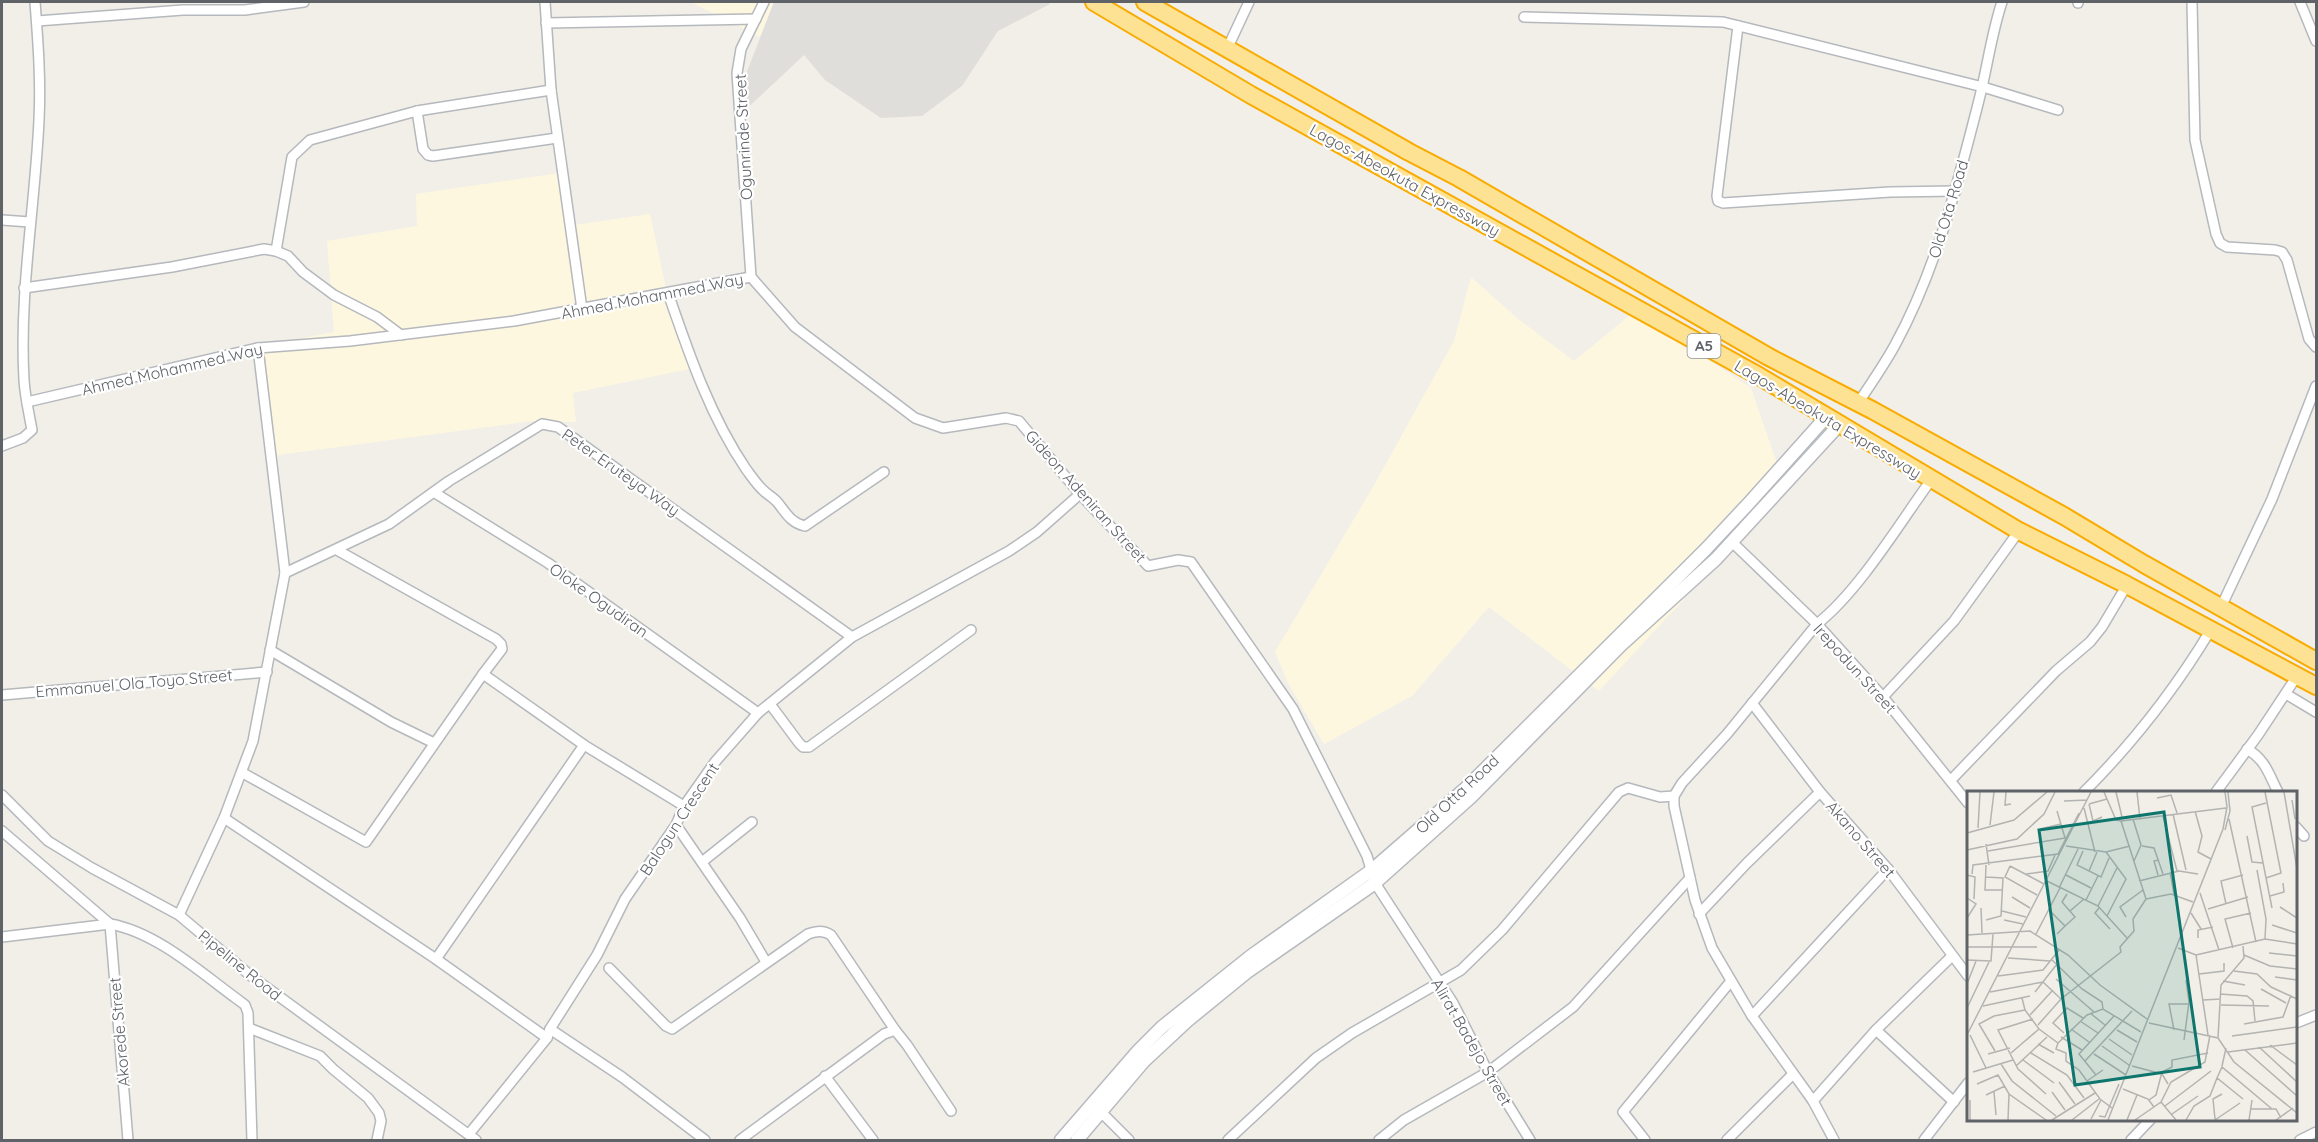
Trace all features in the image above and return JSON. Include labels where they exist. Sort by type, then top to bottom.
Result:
[{"type":"highway","name":"Lagos-Abeokuta Expressway","points":[[1094,2],[1251,95],[1834,420],[2019,531],[2127,585],[2316,686]]},
{"type":"highway","name":"Lagos-Abeokuta Expressway","points":[[1145,2],[1459,178],[1769,357],[2064,516],[2316,661]]},
{"type":"main road","points":[[1077,1140],[1144,1061],[1187,1021],[1247,972],[1376,883],[1471,797],[1622,645],[1732,542],[1834,420]]},
{"type":"main road","name":"Old Otta Road","points":[[1061,1140],[1131,1058],[1162,1027],[1251,956],[1372,870],[1465,789],[1834,420]]},
{"type":"street","points":[[2,446],[23,438],[32,430],[24,382],[24,288],[39,121],[40,88],[35,2]]},
{"type":"street","points":[[37,21],[183,10],[244,10],[304,2]]},
{"type":"street","points":[[545,2],[551,90],[582,309]]},
{"type":"street","name":"Ogunrinde Street","points":[[751,277],[737,73],[741,49],[764,2]]},
{"type":"street","points":[[1227,49],[1249,2]]},
{"type":"street","name":"Old Ota Road","points":[[1858,403],[1895,344],[1921,290],[1956,191],[2002,2]]},
{"type":"street","points":[[2192,2],[2195,140],[2216,234],[2220,243],[2227,247],[2282,252],[2287,260],[2309,339],[2316,347]]},
{"type":"street","points":[[2300,2],[2316,38]]},
{"type":"street","points":[[1524,17],[1708,21],[1738,26],[1983,87],[2058,110]]},
{"type":"street","points":[[546,23],[756,19]]},
{"type":"street","points":[[1738,26],[1718,201],[1723,203],[1890,192],[1956,191]]},
{"type":"street","points":[[276,251],[292,157],[310,140],[417,111],[551,90]]},
{"type":"street","points":[[417,111],[423,149],[428,155],[433,156],[557,138]]},
{"type":"street","points":[[2,220],[30,222]]},
{"type":"street","points":[[24,288],[172,267],[264,249],[288,256],[303,272],[334,295],[376,317],[400,335]]},
{"type":"street","name":"Ahmed Mohammed Way","points":[[27,402],[258,348],[400,335],[514,321],[751,277]]},
{"type":"street","name":"Gideon Adeniran Street","points":[[751,277],[795,327],[915,418],[943,428],[1006,418],[1019,421],[1080,494],[1148,566],[1178,560],[1191,562],[1293,709],[1372,870]]},
{"type":"street","points":[[668,293],[695,370],[720,424],[750,474],[764,491],[777,501],[787,516],[797,524],[805,526],[884,472]]},
{"type":"street","points":[[179,915],[224,818],[243,773],[253,741],[285,573],[258,348]]},
{"type":"street","points":[[2221,607],[2272,499],[2316,387]]},
{"type":"street","name":"Peter Eruteya Way","points":[[285,573],[389,524],[449,481],[542,424],[558,427],[852,637]]},
{"type":"street","points":[[1834,1140],[1813,1101],[1752,1016],[1712,948],[1699,914],[1690,878],[1676,817],[1674,796],[1682,783],[1727,734],[1817,624],[1831,613],[1862,575],[1931,480]]},
{"type":"street","name":"Oloke Ogudiran","points":[[435,493],[548,563],[758,713]]},
{"type":"street","name":"Balogun Crescent","points":[[473,1137],[548,1033],[597,956],[625,899],[676,825],[684,806],[715,762],[758,713],[852,637],[1009,551],[1037,532],[1080,494]]},
{"type":"street","points":[[1883,697],[1954,621],[2019,531]]},
{"type":"street","name":"Irepodun Street","points":[[1732,542],[1817,624],[1883,697],[1967,802]]},
{"type":"street","points":[[243,773],[366,842],[502,650],[501,644],[496,639],[337,550]]},
{"type":"street","points":[[1951,780],[2056,671],[2090,642],[2102,627],[2127,585]]},
{"type":"street","points":[[770,704],[799,743],[803,747],[809,747],[971,630]]},
{"type":"street","points":[[2085,791],[2121,753],[2165,697],[2210,631]]},
{"type":"street","points":[[270,650],[391,722],[434,743]]},
{"type":"street","name":"Emmanuel Ola Toyo Street","points":[[2,696],[267,672]]},
{"type":"street","points":[[483,674],[584,745],[684,806]]},
{"type":"street","points":[[2217,791],[2297,676]]},
{"type":"street","points":[[2286,694],[2316,712]]},
{"type":"street","name":"Akano Street","points":[[1752,702],[1820,792],[1888,869],[1967,975]]},
{"type":"street","points":[[436,958],[584,745]]},
{"type":"street","points":[[2247,749],[2256,754],[2264,764],[2278,791]]},
{"type":"street","points":[[1228,1140],[1316,1058],[1352,1033],[1461,970],[1502,930],[1619,792],[1628,788],[1660,797],[1674,796]]},
{"type":"street","points":[[1699,914],[1747,862],[1820,792]]},
{"type":"street","name":"Pipeline Road","points":[[2,795],[48,841],[92,868],[179,915],[252,976],[409,1093],[473,1137]]},
{"type":"street","points":[[224,818],[548,1033],[622,1077],[705,1140]]},
{"type":"street","points":[[702,862],[752,822]]},
{"type":"street","points":[[676,825],[740,918],[766,962]]},
{"type":"street","points":[[2297,828],[2304,836]]},
{"type":"street","points":[[2,831],[110,924]]},
{"type":"street","points":[[1752,1016],[1888,869]]},
{"type":"street","name":"Alirat Badejo Street","points":[[1372,870],[1376,883],[1453,1003],[1488,1072],[1530,1140]]},
{"type":"street","points":[[1379,1140],[1419,1110],[1488,1072],[1583,997],[1690,878]]},
{"type":"street","points":[[2,936],[110,924],[128,927],[175,954],[245,1005],[249,1028],[252,1140]]},
{"type":"street","name":"Akorede Street","points":[[110,924],[128,1140]]},
{"type":"street","points":[[609,968],[666,1026],[672,1029],[808,934],[818,931],[825,932],[831,935],[951,1111]]},
{"type":"street","points":[[1813,1101],[1876,1030],[1952,956]]},
{"type":"street","points":[[1645,1140],[1623,1112],[1731,981]]},
{"type":"street","points":[[2297,1022],[2316,1015]]},
{"type":"street","points":[[249,1028],[315,1053],[326,1061],[368,1098],[379,1113],[381,1121],[377,1140]]},
{"type":"street","points":[[740,1140],[884,1034],[895,1030]]},
{"type":"street","points":[[1876,1030],[1953,1102]]},
{"type":"street","points":[[1727,1140],[1793,1074]]},
{"type":"street","points":[[825,1076],[873,1140]]},
{"type":"street","points":[[1924,1140],[1967,1084]]},
{"type":"street","points":[[1101,1112],[1129,1140]]},
{"type":"street","points":[[2131,1140],[2148,1121]]},
{"type":"street","points":[[2300,1140],[2316,1132]]},
{"type":"shaded area","points":[[691,2],[774,2],[760,37]]},
{"type":"shaded area","points":[[774,2],[1048,2],[1050,4],[998,31],[962,86],[922,116],[881,118],[825,80],[804,55],[737,118],[746,74]]},
{"type":"shaded area","points":[[567,172],[574,225],[650,214],[667,293],[694,368],[573,393],[576,422],[532,421],[271,456],[255,347],[334,332],[327,241],[417,226],[416,194]]},
{"type":"shaded area","points":[[1471,277],[1517,318],[1574,361],[1635,311],[1751,388],[1783,481],[1780,495],[1599,691],[1489,607],[1412,696],[1324,744],[1288,683],[1275,652],[1373,487],[1454,341]]}]
